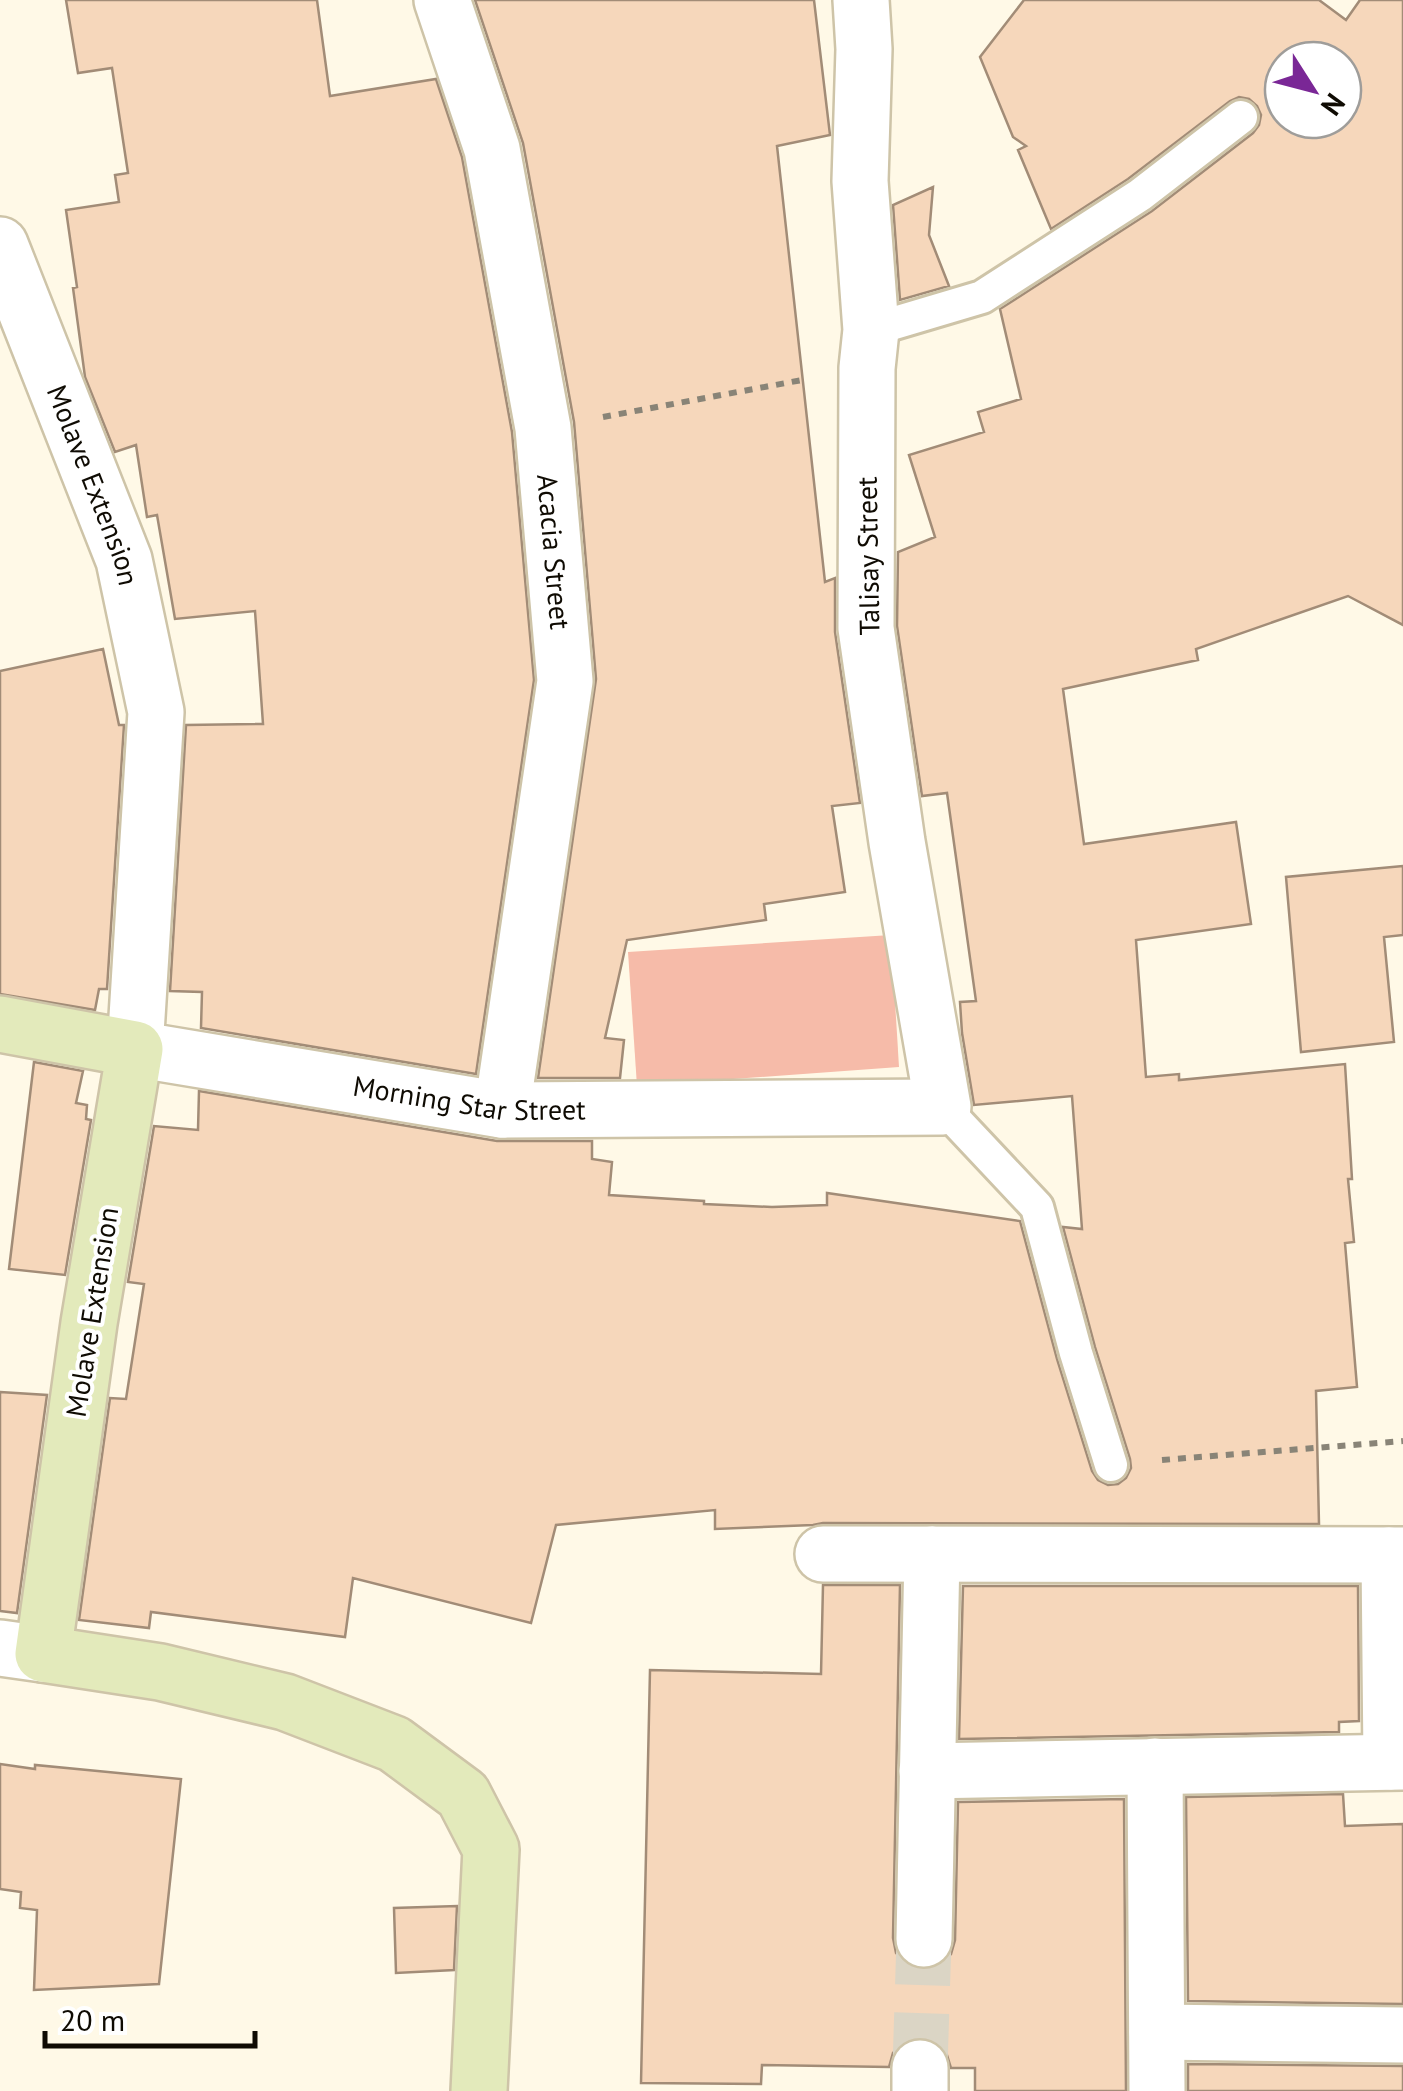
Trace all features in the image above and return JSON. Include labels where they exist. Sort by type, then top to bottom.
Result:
[{"type":"street","name":"Acacia Street","points":[[442,0],[492,149],[543,428],[565,681],[502,1110]]},
{"type":"street","name":"Talisay Street","points":[[861,0],[864,50],[860,181],[869,349],[866,628],[943,1108]]},
{"type":"street","name":"Molave Extension","points":[[0,245],[124,560],[156,712],[135,1049],[89,1323],[21,1651],[160,1672],[285,1702],[394,1744],[463,1796],[490,1848],[479,2091]]},
{"type":"street","name":"Morning Star Street","points":[[0,1024],[502,1110],[943,1108]]},
{"type":"street","points":[[823,1554],[1396,1555],[1397,1762],[927,1771]]},
{"type":"street","points":[[924,1939],[932,1554]]},
{"type":"street","points":[[1155,1766],[1157,2091]]},
{"type":"street","points":[[1156,2032],[1403,2036]]},
{"type":"lane","points":[[869,349],[982,296],[1140,196],[1241,117]]},
{"type":"lane","points":[[943,1108],[1036,1207],[1111,1464]]},
{"type":"path","points":[[543,428],[869,349]]},
{"type":"path","points":[[1111,1464],[1403,1441]]},
{"type":"shaded area","points":[[891,935],[899,1067],[637,1086],[628,952]]},
{"type":"building","points":[[66,0],[317,0],[330,96],[436,79],[462,157],[512,432],[534,680],[476,1074],[201,1028],[202,992],[170,991],[186,725],[263,724],[255,611],[175,619],[157,515],[147,517],[136,445],[115,452],[85,377],[66,210],[119,202],[115,175],[128,173],[112,68],[78,73]]},
{"type":"building","points":[[475,0],[814,0],[830,135],[777,146],[825,582],[835,578],[835,632],[860,803],[832,806],[845,892],[764,904],[766,920],[627,940],[605,1038],[624,1040],[620,1078],[538,1078],[596,679],[574,422],[523,143]]},
{"type":"building","points":[[1024,0],[1319,0],[1346,20],[1360,0],[1403,0],[1403,625],[1348,596],[1196,649],[1198,660],[1063,689],[1084,844],[1236,822],[1251,924],[1136,940],[1146,1077],[1179,1074],[1179,1080],[1345,1064],[1354,1242],[1345,1243],[1357,1387],[1316,1391],[1319,1524],[823,1523],[715,1529],[715,1510],[556,1525],[531,1623],[353,1578],[345,1637],[151,1612],[149,1628],[79,1620],[110,1398],[126,1399],[144,1284],[128,1282],[154,1126],[198,1130],[199,1091],[497,1141],[592,1141],[592,1159],[612,1162],[609,1195],[772,1207],[827,1205],[827,1193],[1020,1221],[1092,1471],[1108,1485],[1126,1478],[1130,1459],[1063,1227],[1082,1229],[1072,1096],[974,1105],[960,1002],[976,1001],[947,793],[922,796],[897,626],[898,552],[935,537],[909,455],[984,432],[978,412],[1021,399],[1000,309],[1152,211],[1253,133],[1261,115],[1249,99],[1239,97],[1230,101],[1128,179],[1051,229],[1018,150],[1026,146],[1013,137],[980,57]]},
{"type":"building","points":[[933,187],[929,235],[949,286],[900,300],[893,205]]},
{"type":"building","points":[[103,649],[119,725],[124,725],[107,989],[99,989],[95,1010],[0,994],[0,671]]},
{"type":"building","points":[[1403,866],[1403,935],[1384,937],[1394,1042],[1301,1052],[1286,877]]},
{"type":"building","points":[[34,1062],[83,1071],[76,1103],[87,1105],[86,1119],[91,1120],[65,1275],[9,1269]]},
{"type":"building","points":[[0,1392],[47,1395],[17,1613],[0,1611]]},
{"type":"building","points":[[823,1585],[900,1585],[893,1938],[896,1953],[907,1965],[922,1970],[938,1967],[951,1954],[955,1940],[958,1802],[1124,1799],[1126,2091],[975,2091],[975,2068],[951,2068],[946,2052],[935,2041],[921,2037],[904,2042],[893,2053],[889,2067],[762,2065],[761,2084],[641,2083],[650,1670],[821,1674]]},
{"type":"building","points":[[963,1586],[1358,1586],[1359,1721],[1339,1722],[1339,1732],[959,1739]]},
{"type":"building","points":[[0,1764],[181,1779],[159,1984],[34,1990],[37,1910],[20,1908],[21,1892],[0,1889]]},
{"type":"building","points":[[1343,1794],[1345,1826],[1403,1824],[1403,2004],[1188,2001],[1186,1797]]},
{"type":"building","points":[[457,1906],[454,1970],[396,1973],[394,1908]]},
{"type":"building","points":[[1188,2064],[1403,2066],[1403,2091],[1188,2091]]},
{"type":"tunnel","points":[[920,2068],[924,1939]]}]
